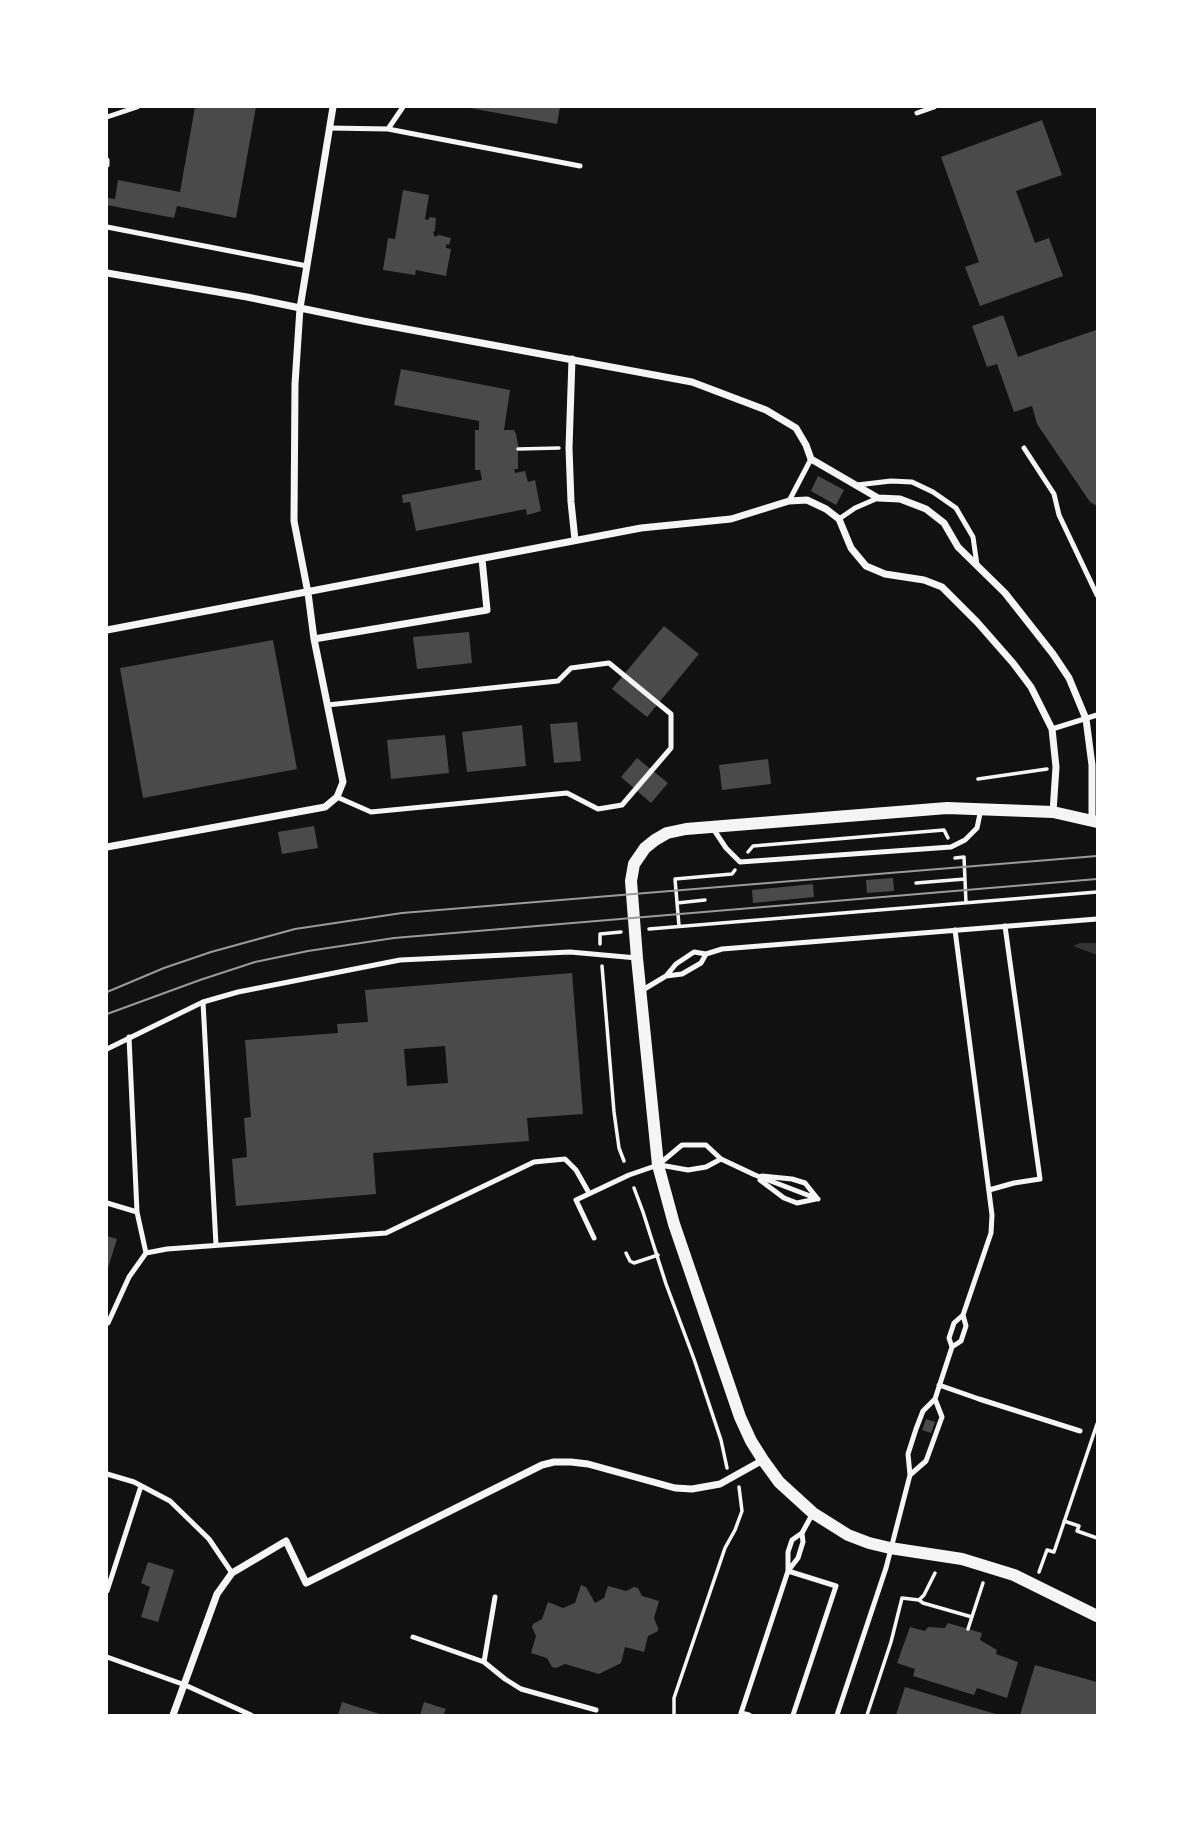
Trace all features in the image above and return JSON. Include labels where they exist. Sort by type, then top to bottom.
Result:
[{"type":"street","points":[[107,847],[325,807],[337,797],[343,782],[314,639],[294,521],[295,384],[300,309],[332,107]]},
{"type":"street","points":[[107,273],[692,382],[766,410],[796,428],[811,459],[878,498],[900,499],[926,509],[944,523],[958,547],[1005,593],[1053,654],[1069,678],[1086,719],[1095,822],[1053,812],[947,808],[686,829],[667,833],[645,848],[634,864],[631,881],[658,1165],[674,1224],[740,1417],[762,1460],[779,1482],[813,1513],[848,1535],[890,1548],[962,1559],[1014,1575],[1097,1616]]},
{"type":"street","points":[[572,359],[569,448],[571,502],[576,540]]},
{"type":"street","points":[[107,630],[641,528],[732,519],[789,501],[807,500],[839,519],[851,548],[866,566],[885,574],[924,580],[942,587],[1013,663],[1031,687],[1052,729],[1056,767],[1053,812]]},
{"type":"street","points":[[314,639],[487,610],[482,559]]},
{"type":"street","points":[[173,1715],[217,1594],[232,1573],[286,1541],[306,1583],[542,1465],[554,1462],[588,1464],[675,1488],[691,1489],[720,1483],[762,1460]]},
{"type":"lane","points":[[107,117],[137,107]]},
{"type":"lane","points":[[388,129],[402,107]]},
{"type":"lane","points":[[917,113],[934,107]]},
{"type":"lane","points":[[329,128],[388,129],[580,166]]},
{"type":"lane","points":[[107,227],[307,266]]},
{"type":"lane","points":[[1024,448],[1054,494],[1059,515],[1097,595]]},
{"type":"lane","points":[[789,501],[811,459]]},
{"type":"lane","points":[[856,485],[891,481],[912,482],[933,492],[956,508],[973,537],[977,565]]},
{"type":"lane","points":[[839,519],[878,498]]},
{"type":"lane","points":[[327,705],[558,681],[570,668],[609,663],[671,714],[671,748],[622,805],[598,808],[567,793],[371,812],[337,797]]},
{"type":"lane","points":[[1052,729],[1097,715]]},
{"type":"lane","points":[[712,827],[726,848],[740,862],[951,846],[965,840],[977,828],[981,808]]},
{"type":"lane","points":[[640,991],[666,976],[676,964],[694,953],[1097,919]]},
{"type":"lane","points":[[989,1191],[1040,1179],[1005,926]]},
{"type":"lane","points":[[837,1715],[886,1568],[910,1475],[908,1454],[923,1411],[935,1399],[952,1347],[949,1338],[954,1323],[963,1315],[991,1233],[992,1215],[955,930]]},
{"type":"lane","points":[[107,1049],[203,1002],[238,992],[400,960],[570,952],[637,958]]},
{"type":"lane","points":[[666,976],[682,974],[701,962],[706,954]]},
{"type":"lane","points":[[203,1002],[216,1245]]},
{"type":"lane","points":[[129,1037],[137,1212],[146,1253]]},
{"type":"lane","points":[[594,1238],[576,1200],[629,1175],[658,1165],[681,1146],[706,1145],[721,1159],[818,1199]]},
{"type":"lane","points":[[108,1323],[129,1277],[146,1253],[167,1249],[386,1233],[534,1161],[565,1159],[576,1170],[589,1193]]},
{"type":"lane","points":[[658,1165],[688,1170],[706,1167],[721,1159]]},
{"type":"lane","points":[[755,1175],[805,1183],[818,1199]]},
{"type":"lane","points":[[755,1175],[784,1198],[797,1203],[818,1199]]},
{"type":"lane","points":[[107,1203],[137,1212]]},
{"type":"lane","points":[[952,1347],[961,1341],[966,1326],[963,1315]]},
{"type":"lane","points":[[939,1385],[1080,1431]]},
{"type":"lane","points":[[910,1475],[926,1461],[942,1417],[935,1399]]},
{"type":"lane","points":[[107,1474],[134,1482],[170,1501],[209,1539],[232,1573]]},
{"type":"lane","points":[[107,1591],[141,1486]]},
{"type":"lane","points":[[748,1715],[741,1713],[788,1571],[788,1552],[792,1541],[802,1533],[813,1513]]},
{"type":"lane","points":[[788,1571],[798,1558],[803,1542],[802,1533]]},
{"type":"lane","points":[[788,1571],[836,1586],[793,1715]]},
{"type":"lane","points":[[484,1662],[495,1597]]},
{"type":"lane","points":[[413,1637],[484,1662],[522,1689],[596,1710]]},
{"type":"lane","points":[[107,1657],[185,1685],[251,1715]]},
{"type":"path","points":[[518,449],[569,448]]},
{"type":"path","points":[[978,779],[1056,767]]},
{"type":"path","points":[[964,857],[966,902]]},
{"type":"path","points":[[916,883],[965,879]]},
{"type":"path","points":[[653,929],[1097,892]]},
{"type":"path","points":[[677,903],[705,900]]},
{"type":"path","points":[[619,932],[600,934],[614,1112],[619,1148],[624,1161]]},
{"type":"path","points":[[634,1188],[694,1359],[726,1467]]},
{"type":"path","points":[[626,1253],[630,1261],[634,1262],[658,1255]]},
{"type":"path","points":[[1034,1584],[1047,1550],[1054,1552],[1097,1424]]},
{"type":"path","points":[[674,1715],[674,1698],[725,1548],[741,1511],[739,1487]]},
{"type":"path","points":[[1063,1521],[1079,1526],[1077,1531],[1097,1538]]},
{"type":"path","points":[[919,1600],[925,1595],[935,1573]]},
{"type":"path","points":[[968,1629],[983,1583]]},
{"type":"path","points":[[867,1715],[902,1598],[919,1600],[972,1618]]},
{"type":"shaded area","points":[[1080,943],[1097,943],[1097,955],[1073,946]]},
{"type":"building","points":[[195,107],[256,107],[236,218],[177,206],[174,218],[107,205],[107,198],[115,199],[118,180],[180,192]]},
{"type":"building","points":[[470,107],[560,107],[557,124]]},
{"type":"building","points":[[1042,120],[1062,175],[1016,191],[1035,243],[1049,238],[1063,276],[980,306],[965,267],[979,262],[941,157]]},
{"type":"building","points":[[403,190],[429,195],[425,219],[436,218],[433,232],[435,237],[439,235],[451,238],[449,245],[446,244],[446,248],[451,249],[446,276],[416,270],[415,275],[383,270],[388,238],[395,239]]},
{"type":"building","points":[[1003,315],[1018,357],[1096,330],[1097,506],[1090,502],[1037,424],[1032,406],[1014,412],[997,364],[987,367],[972,326]]},
{"type":"building","points":[[401,369],[510,390],[504,430],[514,430],[516,434],[518,469],[514,469],[515,473],[525,471],[528,482],[535,480],[541,511],[527,515],[526,509],[416,531],[410,502],[403,503],[402,495],[482,480],[480,470],[475,470],[475,430],[479,430],[479,421],[394,405]]},
{"type":"building","points":[[818,476],[844,490],[836,505],[811,491]]},
{"type":"building","points":[[664,626],[699,654],[647,717],[612,689]]},
{"type":"building","points":[[469,632],[472,663],[417,669],[413,637]]},
{"type":"building","points":[[273,640],[297,769],[143,798],[120,668]]},
{"type":"building","points":[[577,722],[581,761],[554,763],[550,724]]},
{"type":"building","points":[[522,725],[526,766],[467,772],[462,732]]},
{"type":"building","points":[[445,735],[449,773],[391,779],[387,740]]},
{"type":"building","points":[[637,758],[668,783],[651,803],[621,777]]},
{"type":"building","points":[[768,759],[771,784],[722,790],[719,765]]},
{"type":"building","points":[[314,826],[318,848],[282,854],[278,832]]},
{"type":"building","points":[[893,878],[894,891],[867,893],[866,880]]},
{"type":"building","points":[[813,884],[814,897],[753,903],[752,890]]},
{"type":"building","points":[[572,973],[583,1114],[527,1118],[529,1141],[373,1153],[376,1194],[236,1206],[232,1159],[247,1157],[244,1118],[251,1117],[245,1040],[338,1033],[337,1024],[368,1022],[365,990]],"holes":[[[445,1046],[448,1083],[407,1086],[404,1049]]]},
{"type":"building","points":[[107,1236],[117,1239],[107,1271]]},
{"type":"building","points":[[926,1419],[935,1422],[931,1433],[922,1430]]},
{"type":"building","points":[[148,1562],[174,1570],[158,1622],[141,1617],[150,1587],[141,1583]]},
{"type":"building","points":[[581,1585],[586,1587],[595,1603],[604,1598],[608,1586],[626,1591],[638,1588],[642,1596],[659,1601],[654,1618],[658,1631],[648,1636],[644,1652],[625,1647],[621,1663],[599,1674],[565,1664],[552,1667],[547,1658],[531,1653],[536,1636],[533,1624],[542,1619],[548,1602],[563,1608],[575,1603]]},
{"type":"building","points":[[948,1623],[982,1633],[980,1640],[997,1650],[996,1654],[1018,1662],[1007,1698],[977,1688],[974,1695],[913,1676],[915,1669],[897,1663],[910,1627],[925,1631],[928,1627],[945,1628]]},
{"type":"building","points":[[1035,1665],[1097,1682],[1097,1715],[1020,1715]]},
{"type":"building","points":[[905,1687],[999,1715],[896,1715]]},
{"type":"building","points":[[342,1702],[383,1715],[338,1715]]},
{"type":"building","points":[[424,1702],[446,1709],[443,1715],[420,1715]]},
{"type":"tram line","points":[[107,992],[211,952],[295,929],[402,913],[1097,856]]},
{"type":"tram line","points":[[107,1014],[255,962],[394,938],[1097,879]]}]
